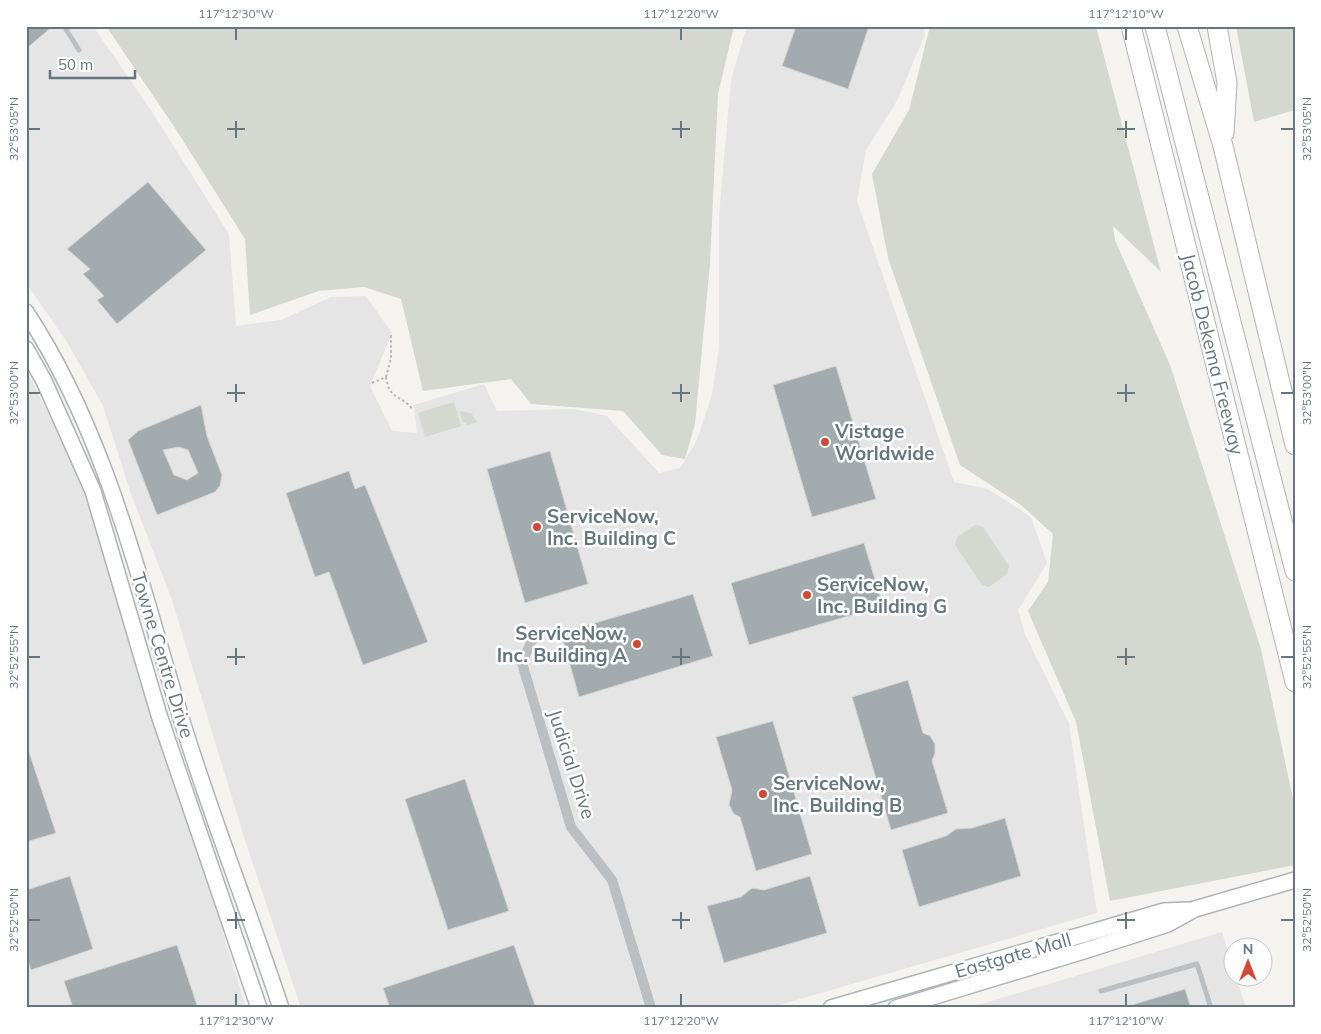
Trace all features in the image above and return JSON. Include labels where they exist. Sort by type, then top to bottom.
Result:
[{"type":"highway","name":"Jacob Dekema Freeway","points":[[1131,26],[1295,682]]},
{"type":"highway","points":[[1155,26],[1295,571]]},
{"type":"highway","points":[[1165,26],[1295,537]]},
{"type":"highway","points":[[1187,26],[1223,146],[1295,445]]},
{"type":"highway","points":[[1217,26],[1227,83],[1223,146]]},
{"type":"street","name":"Towne Centre Drive","points":[[26,312],[63,376],[90,432],[112,485],[178,710],[281,1008]]},
{"type":"street","name":"Towne Centre Drive","points":[[26,349],[67,431],[93,491],[159,715],[259,1008]]},
{"type":"street","name":"Judicial Drive","points":[[533,638],[522,662],[571,828],[612,880],[651,1008]]},
{"type":"street","name":"Eastgate Mall","points":[[831,1008],[1164,911],[1195,909],[1295,880]]},
{"type":"street","name":"Eastgate Mall","points":[[896,1008],[1168,924],[1195,909]]},
{"type":"lane","points":[[64,26],[79,50]]},
{"type":"lane","points":[[1101,991],[1196,964],[1211,1008]]},
{"type":"path","points":[[391,335],[391,358],[386,377],[389,391],[399,400],[410,405],[413,410]]},
{"type":"path","points":[[372,383],[386,377]]},
{"type":"shaded area","points":[[26,26],[93,26],[150,109],[229,234],[236,326],[281,320],[331,297],[366,296],[392,333],[370,386],[392,431],[417,433],[414,405],[484,384],[497,411],[574,409],[607,416],[659,473],[680,468],[697,440],[712,395],[719,347],[719,216],[731,80],[747,26],[923,26],[925,34],[898,99],[866,150],[857,201],[954,482],[988,489],[1031,517],[1047,563],[1018,610],[1025,634],[1069,724],[1097,913],[769,1008],[301,1008],[244,837],[172,600],[131,494],[103,406],[67,342],[26,283]]},
{"type":"shaded area","points":[[106,26],[734,26],[718,94],[710,264],[695,424],[685,459],[662,455],[623,411],[531,404],[511,379],[423,391],[401,299],[364,287],[319,291],[250,315],[245,239],[175,128]]},
{"type":"shaded area","points":[[930,26],[1096,26],[1161,272],[1113,226],[1115,240],[1170,365],[1261,649],[1295,808],[1295,865],[1110,901],[1076,722],[1028,611],[1048,582],[1053,534],[1021,505],[960,465],[888,258],[872,174],[909,110]]},
{"type":"shaded area","points":[[1236,26],[1295,26],[1295,110],[1254,122]]},
{"type":"shaded area","points":[[26,370],[88,492],[246,1008],[26,1008]]},
{"type":"shaded area","points":[[454,402],[461,426],[425,437],[418,413]]},
{"type":"shaded area","points":[[460,411],[471,413],[477,422],[467,425],[466,422],[463,423]]},
{"type":"shaded area","points":[[975,525],[983,527],[1009,566],[1007,574],[989,587],[982,585],[955,545],[957,537]]},
{"type":"shaded area","points":[[1222,932],[1224,939],[1224,986],[1239,986],[1246,1008],[968,1008]]},
{"type":"building","points":[[26,26],[53,26],[26,49]]},
{"type":"building","points":[[796,26],[869,26],[848,89],[782,66]]},
{"type":"building","points":[[148,182],[206,250],[117,324],[97,300],[104,296],[83,274],[90,269],[67,249]]},
{"type":"building","name":"Vistage Worldwide","points":[[836,366],[876,499],[812,517],[773,385]]},
{"type":"building","points":[[201,405],[207,436],[222,475],[220,486],[215,492],[157,515],[128,440],[138,431]],"holes":[[[179,447],[188,450],[198,473],[187,480],[174,475],[163,450]]]},
{"type":"building","name":"ServiceNow, Inc. Building C","points":[[550,451],[588,584],[525,603],[487,469]]},
{"type":"building","points":[[349,471],[355,489],[365,485],[428,642],[363,665],[329,572],[315,577],[286,493]]},
{"type":"building","name":"ServiceNow, Inc. Building G","points":[[864,543],[883,606],[749,645],[731,583]]},
{"type":"building","name":"ServiceNow, Inc. Building A","points":[[693,594],[713,656],[579,697],[561,633]]},
{"type":"building","points":[[908,680],[923,733],[930,736],[935,744],[935,753],[932,761],[948,813],[891,830],[852,697]]},
{"type":"building","name":"ServiceNow, Inc. Building B","points":[[773,721],[812,854],[756,871],[740,817],[734,814],[729,805],[732,790],[716,737]]},
{"type":"building","points":[[26,743],[56,833],[26,842]]},
{"type":"building","points":[[465,779],[509,911],[448,930],[405,799]]},
{"type":"building","points":[[1005,818],[1021,876],[919,907],[902,850],[946,836],[956,829],[972,828]]},
{"type":"building","points":[[70,876],[93,949],[31,970],[26,954],[26,890]]},
{"type":"building","points":[[810,876],[827,933],[724,963],[707,906],[741,897],[752,888],[764,890]]},
{"type":"building","points":[[177,945],[197,1005],[189,1008],[73,1008],[64,981]]},
{"type":"building","points":[[514,945],[535,1005],[528,1008],[390,1008],[383,988]]},
{"type":"building","points":[[1185,989],[1191,1008],[1125,1008],[1125,1007]]},
{"type":"place","name":"Vistage Worldwide","points":[[825,442]]},
{"type":"place","name":"ServiceNow, Inc. Building C","points":[[537,527]]},
{"type":"place","name":"ServiceNow, Inc. Building G","points":[[807,595]]},
{"type":"place","name":"ServiceNow, Inc. Building A","points":[[637,644]]},
{"type":"place","name":"ServiceNow, Inc. Building B","points":[[763,794]]}]
